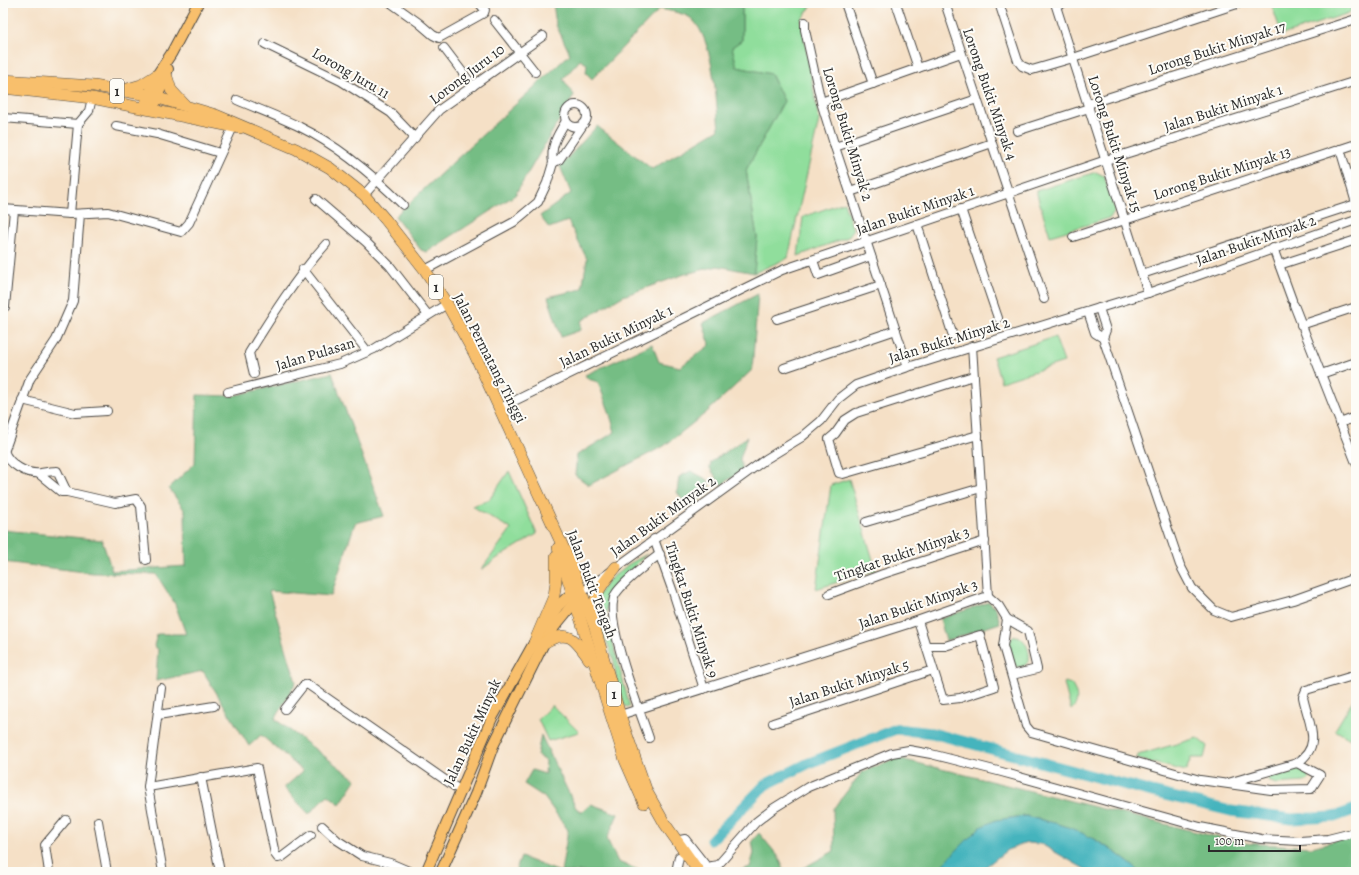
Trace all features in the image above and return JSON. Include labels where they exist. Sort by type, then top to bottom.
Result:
[{"type":"highway","points":[[119,91],[141,85],[161,75],[171,90],[185,105]]},
{"type":"highway","name":"Jalan Permatang Tinggi","points":[[3,80],[94,86],[152,96],[185,105],[228,119],[247,129],[296,149],[330,168],[364,195],[395,230],[425,270],[447,304],[474,354],[500,408],[551,521]]},
{"type":"highway","name":"Jalan Permatang Tinggi","points":[[3,88],[92,98],[247,129]]},
{"type":"highway","points":[[539,643],[554,596],[555,588],[556,555],[551,521]]},
{"type":"highway","name":"Jalan Bukit Tengah","points":[[551,521],[577,590],[594,625],[620,715],[647,792],[656,809],[699,872]]},
{"type":"highway","points":[[594,625],[593,603],[596,593],[616,567]]},
{"type":"highway","name":"Jalan Bukit Tengah","points":[[577,590],[574,604],[629,770],[651,816],[690,872]]},
{"type":"highway","points":[[539,643],[560,635],[568,636],[576,640],[596,669]]},
{"type":"main road","points":[[148,108],[171,54],[198,3]]},
{"type":"main road","name":"Jalan Bukit Minyak","points":[[441,872],[476,793],[493,746],[539,643],[558,606],[577,590]]},
{"type":"main road","name":"Jalan Bukit Minyak","points":[[426,872],[492,718],[539,643],[574,604]]},
{"type":"street","points":[[391,3],[439,38],[485,12],[479,3]]},
{"type":"street","points":[[845,3],[873,84]]},
{"type":"street","points":[[896,3],[918,68]]},
{"type":"street","name":"Lorong Bukit Minyak 4","points":[[945,3],[1044,299]]},
{"type":"street","points":[[999,3],[1018,61],[1022,66],[1032,70],[1240,3]]},
{"type":"street","name":"Lorong Bukit Minyak 15","points":[[1058,4],[1073,58],[1148,293]]},
{"type":"street","name":"Lorong Bukit Minyak 17","points":[[1017,131],[1088,106],[1356,19]]},
{"type":"street","points":[[494,20],[534,72]]},
{"type":"street","name":"Lorong Bukit Minyak 2","points":[[806,22],[805,30],[821,102],[834,147],[908,367]]},
{"type":"street","name":"Lorong Juru 10","points":[[364,195],[416,138],[439,110],[544,36]]},
{"type":"street","name":"Lorong Juru 11","points":[[265,44],[341,80],[391,113],[416,138]]},
{"type":"street","points":[[444,48],[473,86]]},
{"type":"street","points":[[821,102],[961,53]]},
{"type":"street","name":"Jalan Bukit Minyak 1","points":[[500,408],[782,270],[1106,160],[1356,81]]},
{"type":"street","points":[[70,214],[78,124],[89,111],[92,98]]},
{"type":"street","points":[[834,147],[977,99]]},
{"type":"street","points":[[237,100],[311,133],[345,154],[377,180],[403,204]]},
{"type":"street","points":[[425,270],[514,222],[538,202],[547,183],[553,163],[552,156],[556,138],[566,121],[567,110],[572,106],[580,106],[587,113],[586,121],[559,160],[553,163]]},
{"type":"street","points":[[3,118],[78,124]]},
{"type":"street","points":[[566,121],[575,127],[582,125]]},
{"type":"street","points":[[116,126],[157,134],[220,153]]},
{"type":"street","points":[[3,209],[70,214],[108,212],[181,232],[189,223],[233,127]]},
{"type":"street","points":[[850,192],[992,143]]},
{"type":"street","name":"Lorong Bukit Minyak 13","points":[[1073,237],[1356,144]]},
{"type":"street","points":[[1340,149],[1356,204]]},
{"type":"street","points":[[316,199],[366,242],[390,266],[428,315]]},
{"type":"street","name":"Jalan Bukit Minyak 2","points":[[1142,274],[1356,204]]},
{"type":"street","points":[[962,209],[998,318]]},
{"type":"street","points":[[5,307],[14,210]]},
{"type":"street","points":[[80,214],[73,301],[56,340],[30,379],[4,453],[7,460],[24,470],[39,474],[61,492],[115,503],[136,499],[141,506],[146,560]]},
{"type":"street","name":"Jalan Bukit Minyak 2","points":[[577,590],[616,567],[766,459],[802,437],[821,422],[838,399],[856,385],[972,346],[1148,293],[1356,220]]},
{"type":"street","points":[[917,224],[953,336]]},
{"type":"street","points":[[1279,265],[1356,240]]},
{"type":"street","points":[[254,374],[249,353],[303,269],[326,244]]},
{"type":"street","points":[[1273,248],[1301,325],[1356,463]]},
{"type":"street","points":[[813,260],[818,275],[871,256]]},
{"type":"street","points":[[303,269],[368,352]]},
{"type":"street","points":[[777,319],[881,285]]},
{"type":"street","name":"Jalan Pulasan","points":[[228,392],[336,365],[368,352],[447,304]]},
{"type":"street","points":[[1301,325],[1356,307]]},
{"type":"street","points":[[1099,308],[1106,330],[1103,338]]},
{"type":"street","points":[[1088,312],[1095,333],[1103,338],[1180,565],[1192,588],[1214,610],[1231,617],[1293,600],[1352,579]]},
{"type":"street","points":[[784,368],[896,330]]},
{"type":"street","name":"Jalan Bukit Minyak 3","points":[[620,715],[918,621],[988,596],[972,346]]},
{"type":"street","points":[[1321,374],[1356,362]]},
{"type":"street","points":[[973,376],[856,413],[845,420],[836,434],[829,439],[839,473],[843,474],[978,435]]},
{"type":"street","points":[[22,400],[75,414],[108,411]]},
{"type":"street","points":[[1340,422],[1356,417]]},
{"type":"street","points":[[39,474],[57,471],[67,492]]},
{"type":"street","points":[[866,522],[981,488]]},
{"type":"street","name":"Tingkat Bukit Minyak 9","points":[[654,539],[704,689]]},
{"type":"street","name":"Tingkat Bukit Minyak 3","points":[[829,594],[882,574],[985,542]]},
{"type":"street","points":[[649,738],[637,710],[613,620],[613,605],[615,594],[633,576],[660,554]]},
{"type":"street","points":[[988,596],[999,606],[1007,619],[1028,630],[1037,669],[1012,675]]},
{"type":"street","points":[[1007,619],[1003,646],[1026,726],[1031,732],[1200,780],[1271,790],[1311,789],[1320,775],[1297,764]]},
{"type":"street","points":[[918,621],[943,700],[960,698],[994,687],[980,635],[945,646],[926,646]]},
{"type":"street","name":"Jalan Bukit Minyak 5","points":[[773,723],[933,670]]},
{"type":"street","points":[[1228,783],[1297,764],[1305,758],[1313,741],[1303,697],[1306,690],[1356,675]]},
{"type":"street","points":[[285,709],[303,686],[307,684],[461,791]]},
{"type":"street","points":[[161,688],[148,787],[163,872]]},
{"type":"street","points":[[158,715],[214,706]]},
{"type":"street","points":[[678,842],[685,839],[707,867],[718,865],[756,822],[774,808],[808,787],[892,753],[909,750],[998,771],[1200,827],[1261,839],[1300,841],[1328,839],[1356,832]]},
{"type":"street","points":[[148,787],[257,768],[275,854],[278,858],[282,858],[311,835]]},
{"type":"street","points":[[201,777],[220,872]]},
{"type":"street","points":[[49,872],[45,845],[66,820]]},
{"type":"street","points":[[98,821],[107,872]]},
{"type":"street","points":[[322,826],[338,840],[362,856],[390,863],[411,872]]},
{"type":"street","points":[[676,872],[679,857]]},
{"type":"green space","points":[[553,3],[742,3],[742,40],[732,47],[737,67],[771,74],[784,101],[746,170],[757,237],[754,273],[718,266],[685,274],[623,296],[581,321],[581,330],[561,337],[548,297],[582,289],[587,259],[568,221],[549,228],[540,216],[571,193],[560,166],[597,126],[652,169],[719,129],[713,71],[705,41],[692,19],[677,12],[660,9],[592,79],[586,73],[587,64],[580,60],[563,79],[574,95],[515,195],[427,252],[421,250],[395,216],[570,54],[556,25]]},
{"type":"green space","points":[[742,3],[811,3],[812,5],[801,20],[819,120],[788,258],[754,273],[757,237],[746,170],[784,101],[771,74],[737,67],[732,47],[742,40]]},
{"type":"green space","points":[[1271,3],[1356,4],[1349,13],[1282,35]]},
{"type":"green space","points":[[1096,172],[1104,176],[1115,210],[1110,218],[1050,236],[1036,191]]},
{"type":"green space","points":[[844,202],[853,230],[848,237],[798,256],[803,217]]},
{"type":"green space","points":[[758,294],[752,370],[707,412],[664,446],[589,485],[575,475],[577,455],[615,432],[598,382],[588,379],[585,375],[652,344],[659,362],[680,367],[710,345],[703,323]]},
{"type":"green space","points":[[1055,337],[1064,362],[1001,382],[993,357]]},
{"type":"green space","points":[[332,373],[384,516],[355,523],[331,596],[269,591],[296,682],[275,719],[356,780],[340,804],[328,795],[309,814],[284,788],[303,771],[261,735],[249,746],[203,671],[156,681],[158,649],[154,646],[157,634],[186,634],[175,604],[156,574],[93,573],[3,562],[3,530],[102,540],[112,571],[186,566],[185,511],[169,488],[195,463],[197,395],[232,396]]},
{"type":"green space","points":[[747,437],[740,459],[743,470],[721,485],[710,468],[711,462]]},
{"type":"green space","points":[[509,471],[537,534],[481,570],[511,529],[472,506],[489,500]]},
{"type":"green space","points":[[691,471],[708,480],[711,492],[688,508],[677,492],[679,477]]},
{"type":"green space","points":[[849,479],[876,570],[816,589],[831,485]]},
{"type":"green space","points":[[647,554],[608,592],[606,617],[630,707],[627,707],[624,705],[617,684],[614,661],[596,612],[596,598],[609,580],[629,564]]},
{"type":"green space","points":[[989,602],[996,609],[1000,623],[946,641],[940,619]]},
{"type":"green space","points":[[1018,636],[1026,644],[1029,659],[1023,666],[1017,667],[1013,664],[1008,644],[1013,637]]},
{"type":"green space","points":[[1064,683],[1071,684],[1077,697],[1076,704],[1071,710]]},
{"type":"green space","points":[[1353,700],[1356,702],[1356,729],[1350,739],[1335,730]]},
{"type":"green space","points":[[552,705],[579,732],[548,741],[538,719]]},
{"type":"green space","points":[[541,735],[576,808],[582,812],[591,804],[618,814],[607,839],[618,862],[644,872],[561,872],[568,830],[544,797],[524,784],[532,770],[545,774],[546,761],[537,755]]},
{"type":"green space","points":[[1197,738],[1207,746],[1204,758],[1191,758],[1186,771],[1137,759],[1138,755]]},
{"type":"green space","points":[[897,758],[1241,843],[1312,847],[1356,835],[1356,872],[1140,872],[1115,852],[1094,839],[1065,826],[1026,816],[1009,818],[979,828],[935,872],[920,872],[917,867],[878,868],[874,872],[796,872],[834,851],[833,809],[862,772]]},
{"type":"green space","points":[[1298,768],[1307,773],[1309,778],[1305,782],[1276,784],[1268,781],[1271,773]]},
{"type":"green space","points":[[759,833],[778,856],[785,872],[735,872],[750,867],[754,853],[752,841]]},
{"type":"green space","points":[[521,857],[560,872],[515,872]]},
{"type":"water","points":[[1026,816],[1075,830],[1114,852],[1140,872],[1090,872],[1041,844],[1027,843],[1007,850],[979,872],[935,872],[979,828],[996,820]]},
{"type":"waterway","points":[[711,840],[765,785],[809,763],[896,729],[932,733],[1152,792],[1231,811],[1292,819],[1334,817],[1356,809]]}]
